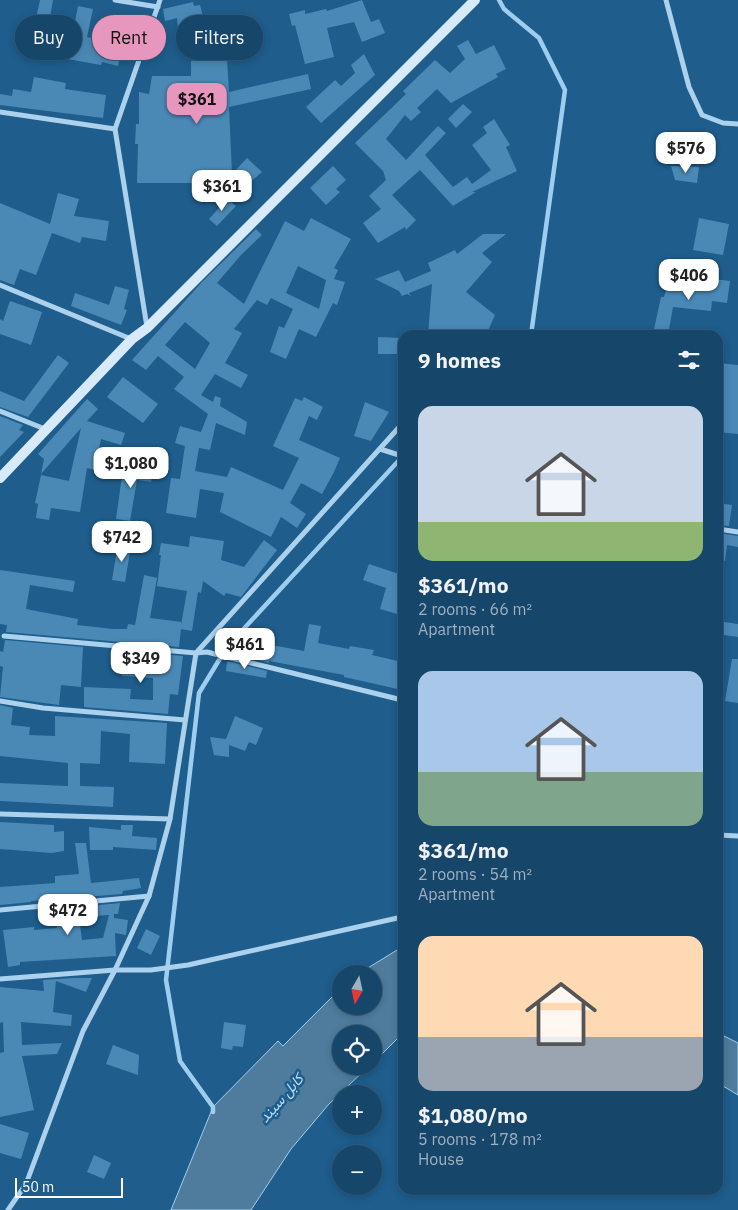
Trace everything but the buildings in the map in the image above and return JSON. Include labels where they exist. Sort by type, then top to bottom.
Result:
[{"type":"street","points":[[115,0],[158,7]]},
{"type":"street","points":[[147,328],[115,129],[160,0]]},
{"type":"street","points":[[0,478],[132,339],[147,328],[475,0]]},
{"type":"street","points":[[666,0],[689,87],[702,115],[723,124],[738,124]]},
{"type":"street","points":[[0,112],[115,129]]},
{"type":"street","points":[[0,285],[132,339]]},
{"type":"street","points":[[0,411],[45,429]]},
{"type":"street","points":[[8,1210],[26,1184],[83,1031],[115,970],[149,896],[170,818],[196,653],[398,429]]},
{"type":"street","points":[[380,449],[398,455]]},
{"type":"street","points":[[723,530],[738,532]]},
{"type":"street","points":[[4,636],[196,653],[207,652],[398,699]]},
{"type":"street","points":[[0,701],[43,708],[185,720]]},
{"type":"street","points":[[0,814],[170,818]]},
{"type":"street","points":[[723,835],[738,836]]},
{"type":"street","points":[[0,910],[149,896]]},
{"type":"street","points":[[0,979],[115,970],[152,970],[188,965],[398,918]]},
{"type":"water","name":"کابل سيند","points":[[398,949],[398,1038],[382,1054],[382,1025],[332,1025],[332,1075],[360,1075],[349,1085],[332,1085],[332,1101],[291,1149],[251,1210],[171,1210],[213,1107],[278,1041],[283,1046],[332,997],[332,1015],[382,1015],[382,965],[373,965]]},
{"type":"water","points":[[723,1036],[738,1043],[738,1095],[723,1086]]},
{"type":"waterway","points":[[499,0],[504,9],[539,38],[565,90],[532,330]]},
{"type":"waterway","points":[[213,1112],[213,1107],[180,1061],[166,980],[199,693],[227,647],[398,461]]}]
